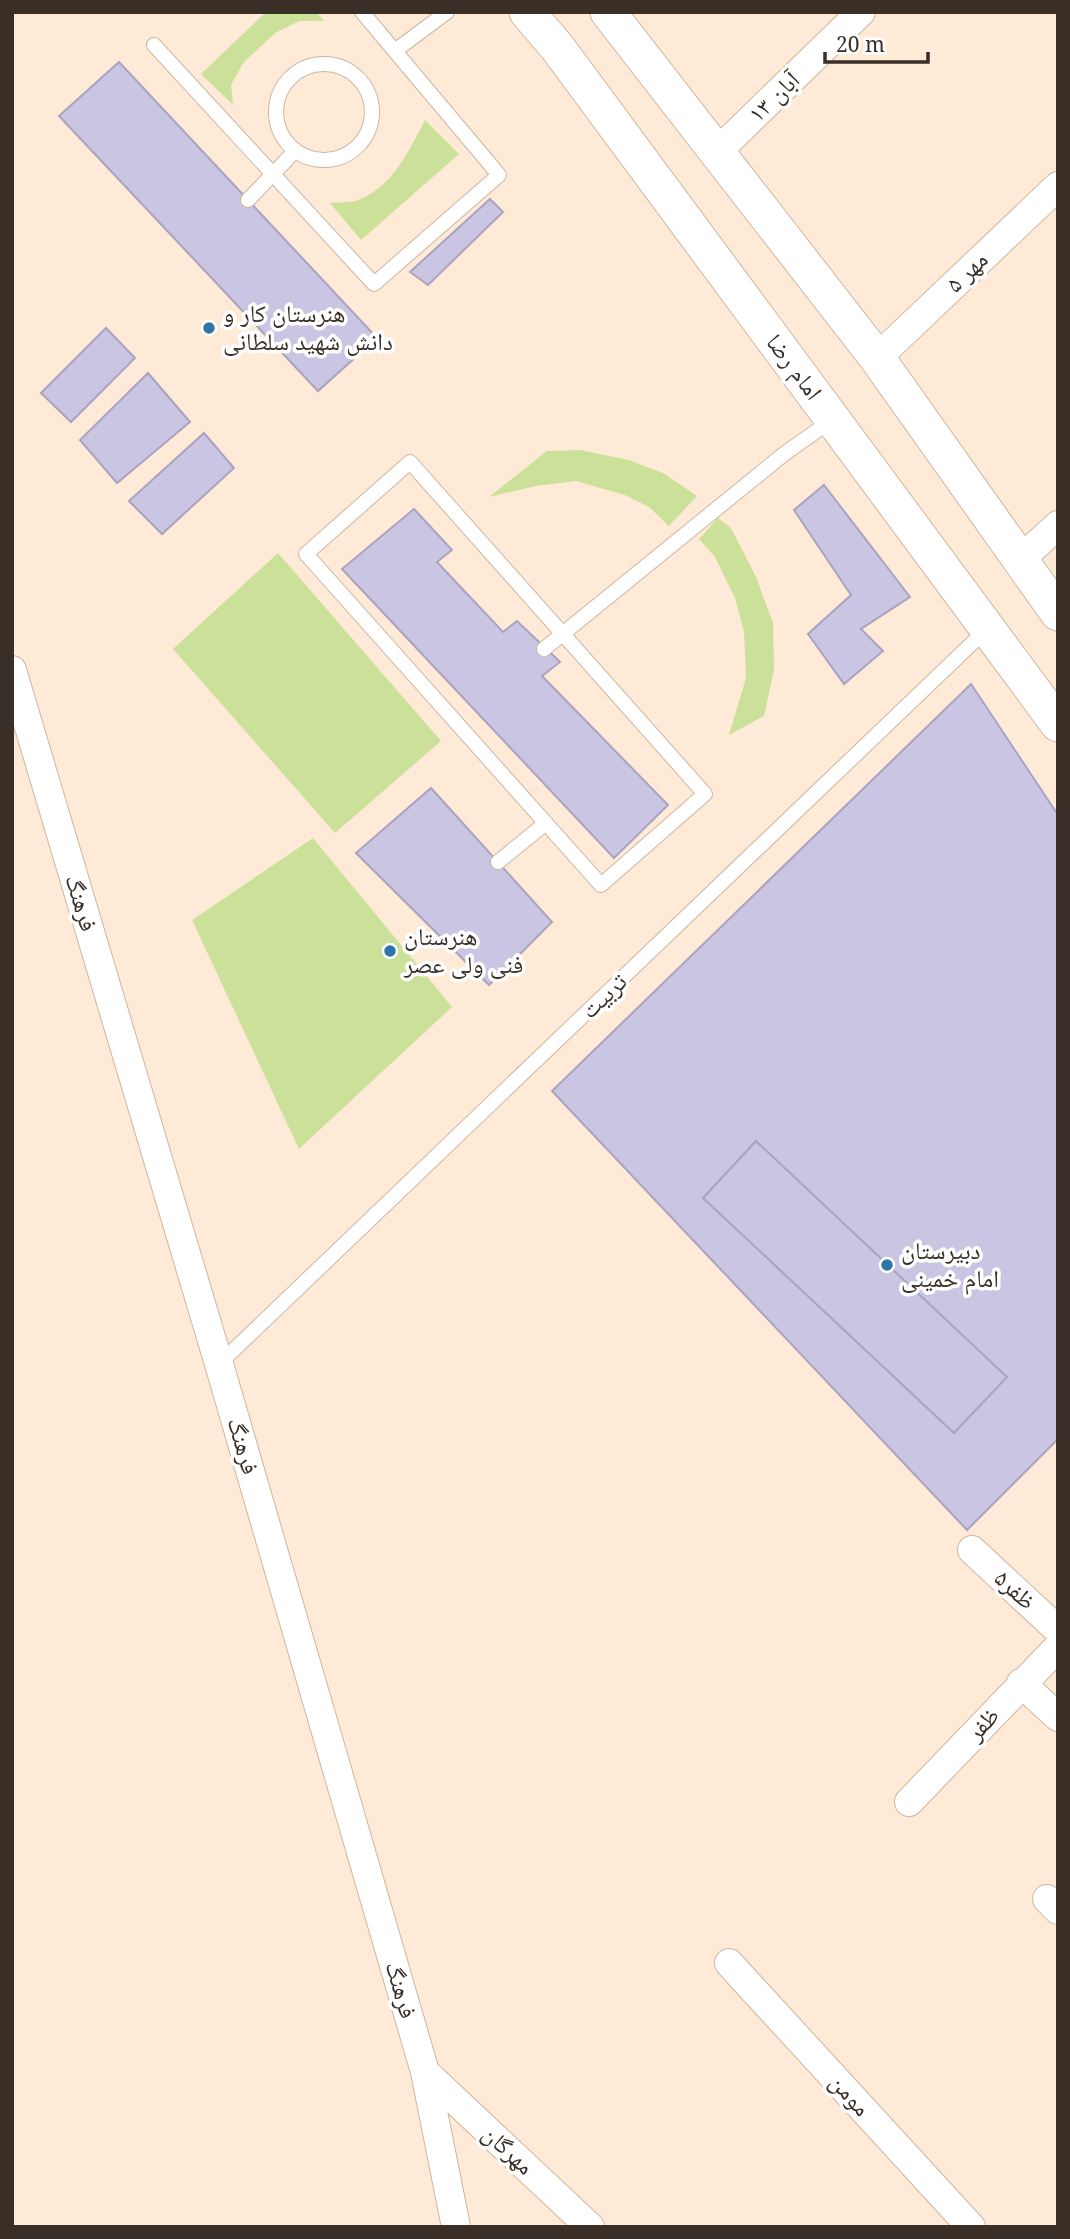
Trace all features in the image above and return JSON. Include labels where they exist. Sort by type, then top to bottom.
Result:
[{"type":"street","name":"امام رضا","points":[[527,12],[557,47],[1058,724]]},
{"type":"street","points":[[608,12],[877,358],[1058,613]]},
{"type":"street","name":"۱۳ آبان","points":[[717,152],[861,12]]},
{"type":"street","name":"۵ مهر","points":[[877,358],[1058,186]]},
{"type":"street","points":[[1021,559],[1058,525]]},
{"type":"street","name":"فرهنگ","points":[[12,670],[219,1364],[425,2072],[456,2227]]},
{"type":"street","name":"ظفر۵","points":[[972,1550],[1058,1630]]},
{"type":"street","name":"ظفر","points":[[909,1802],[1058,1647]]},
{"type":"street","points":[[1021,1683],[1058,1717]]},
{"type":"street","name":"مومن","points":[[729,1963],[971,2227]]},
{"type":"street","name":"مهرگان","points":[[425,2072],[590,2227]]},
{"type":"lane","points":[[154,46],[374,284],[499,175],[362,12]]},
{"type":"lane","points":[[396,50],[447,12]]},
{"type":"lane","points":[[316,65],[347,69],[369,92],[373,107],[371,124],[365,138],[355,150],[341,157],[325,160],[310,158],[295,151],[277,125],[276,109],[288,80],[300,70],[316,65]]},
{"type":"lane","points":[[248,200],[295,151]]},
{"type":"lane","points":[[544,649],[784,454],[833,419]]},
{"type":"lane","points":[[410,462],[562,634],[705,794],[601,885],[306,554],[410,462]]},
{"type":"lane","name":"تربیت","points":[[219,1364],[988,628]]},
{"type":"lane","points":[[498,862],[546,823]]},
{"type":"green space","points":[[266,12],[316,12],[324,21],[299,21],[275,33],[243,63],[231,85],[233,105],[201,74]]},
{"type":"green space","points":[[425,120],[459,154],[361,240],[330,203],[358,200],[381,186],[399,166]]},
{"type":"green space","points":[[580,450],[629,460],[663,473],[697,496],[669,526],[649,507],[625,495],[576,481],[536,486],[489,497],[547,451]]},
{"type":"green space","points":[[718,518],[731,528],[756,577],[773,623],[774,670],[764,716],[729,735],[746,678],[744,632],[735,598],[715,557],[699,539]]},
{"type":"green space","points":[[278,553],[441,741],[335,833],[173,649]]},
{"type":"green space","points":[[313,838],[452,1007],[299,1149],[192,920]]},
{"type":"building","points":[[119,62],[377,338],[318,391],[59,116]]},
{"type":"building","points":[[490,199],[503,212],[428,285],[410,272]]},
{"type":"building","points":[[106,328],[135,358],[71,422],[41,393]]},
{"type":"building","points":[[148,373],[190,422],[117,483],[80,440]]},
{"type":"building","points":[[204,433],[234,468],[162,534],[129,501]]},
{"type":"building","points":[[824,485],[910,597],[861,629],[883,651],[844,684],[808,634],[851,595],[794,510]]},
{"type":"building","points":[[414,509],[452,550],[437,562],[503,632],[517,621],[560,662],[542,676],[668,805],[614,858],[342,569]]},
{"type":"building","name":"دبیرستان امام خمینی","points":[[971,684],[1058,815],[1058,1439],[967,1530],[552,1091]]},
{"type":"building","points":[[431,788],[552,922],[489,985],[356,853]]},
{"type":"building","points":[[756,1141],[1007,1377],[954,1433],[703,1198]]},
{"type":"place","name":"هنرستان کار و دانش شهید سلطانی","points":[[209,328]]},
{"type":"place","name":"هنرستان فنی ولی عصر","points":[[390,951]]},
{"type":"place","name":"دبیرستان امام خمینی","points":[[887,1265]]}]
